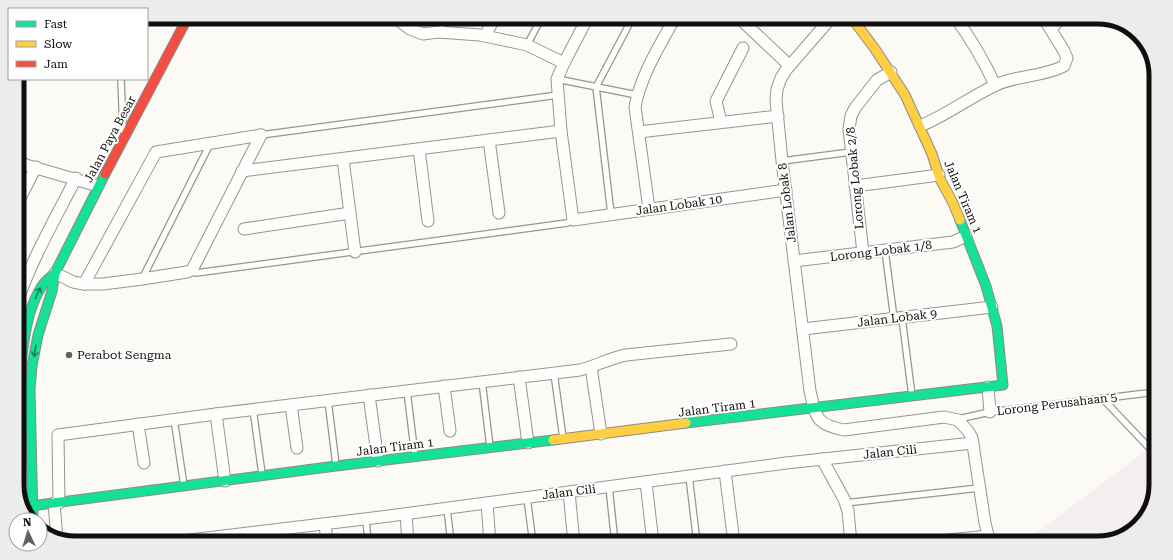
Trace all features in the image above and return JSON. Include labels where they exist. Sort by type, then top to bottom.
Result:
[{"type":"street","name":"Jalan Paya Besar","points":[[24,458],[32,366],[38,335],[52,291],[55,273],[98,186],[123,142],[184,24]]},
{"type":"street","points":[[403,24],[410,29],[423,34],[438,32],[485,36],[527,45],[564,64]]},
{"type":"street","points":[[485,36],[491,24]]},
{"type":"street","points":[[573,220],[561,131],[557,79],[584,24]]},
{"type":"street","points":[[650,209],[635,107],[637,95],[644,76],[671,24]]},
{"type":"street","points":[[745,24],[789,65]]},
{"type":"street","name":"Jalan Lobak 8","points":[[814,408],[810,391],[776,101],[777,89],[781,78],[789,65],[826,24]]},
{"type":"street","name":"Jalan Tiram 1","points":[[29,506],[415,456],[1004,385],[997,326],[992,307],[986,286],[954,203],[939,175],[932,154],[905,94],[856,24]]},
{"type":"street","points":[[960,24],[983,61],[995,85]]},
{"type":"street","points":[[920,126],[938,119],[995,85],[1008,80],[1054,71],[1064,66],[1067,58],[1048,24]]},
{"type":"street","points":[[1051,29],[1056,24]]},
{"type":"street","points":[[721,122],[716,101],[743,48]]},
{"type":"street","name":"Lorong Lobak 2/8","points":[[863,253],[851,152],[849,129],[851,116],[855,108],[877,80],[891,72]]},
{"type":"street","points":[[639,132],[778,116]]},
{"type":"street","points":[[242,171],[561,131]]},
{"type":"street","points":[[84,284],[156,152],[261,135]]},
{"type":"street","points":[[55,273],[73,282],[84,284],[142,279],[192,270],[261,135]]},
{"type":"street","points":[[489,140],[499,213]]},
{"type":"street","points":[[419,149],[428,221]]},
{"type":"street","points":[[343,159],[355,252]]},
{"type":"street","points":[[24,163],[98,186]]},
{"type":"street","points":[[24,190],[36,167]]},
{"type":"street","points":[[855,186],[939,175]]},
{"type":"street","points":[[24,282],[38,250],[76,178]]},
{"type":"street","name":"Jalan Lobak 10","points":[[573,220],[786,190]]},
{"type":"street","points":[[244,229],[350,213]]},
{"type":"street","name":"Lorong Lobak 1/8","points":[[794,261],[953,242],[966,236]]},
{"type":"street","name":"Jalan Paya Besar","points":[[24,331],[34,301],[41,287],[55,273]]},
{"type":"street","name":"Jalan Lobak 9","points":[[803,329],[992,307]]},
{"type":"street","points":[[57,532],[58,435],[253,409],[554,373],[591,367],[614,357],[626,355],[731,344]]},
{"type":"street","points":[[591,367],[601,434]]},
{"type":"street","points":[[519,377],[528,443]]},
{"type":"street","points":[[444,386],[450,431]]},
{"type":"street","points":[[988,387],[990,412]]},
{"type":"street","points":[[369,395],[378,461]]},
{"type":"street","points":[[291,405],[297,448]]},
{"type":"street","name":"Lorong Perusahaan 5","points":[[814,408],[818,418],[822,422],[830,427],[844,430],[944,417],[958,420]]},
{"type":"street","points":[[216,414],[225,481]]},
{"type":"street","points":[[958,420],[968,431],[973,443],[988,536]]},
{"type":"street","points":[[138,424],[144,463]]},
{"type":"street","name":"Jalan Cili","points":[[224,536],[406,514],[822,459],[973,443]]},
{"type":"street","points":[[822,459],[848,511],[850,536]]},
{"type":"street","points":[[725,472],[733,536]]},
{"type":"street","name":"Jalan Paya Besar","points":[[24,477],[28,503]]},
{"type":"street","points":[[646,482],[652,536]]},
{"type":"street","points":[[569,492],[573,536]]},
{"type":"street","points":[[487,503],[489,536]]},
{"type":"street","points":[[406,514],[408,536]]},
{"type":"street","points":[[325,524],[326,536]]},
{"type":"lane","points":[[438,32],[442,24]]},
{"type":"lane","points":[[527,45],[538,24]]},
{"type":"lane","points":[[611,214],[596,87],[628,24]]},
{"type":"lane","points":[[557,79],[637,95]]},
{"type":"lane","points":[[121,80],[123,142]]},
{"type":"lane","points":[[261,135],[558,95]]},
{"type":"lane","points":[[142,279],[210,143]]},
{"type":"lane","points":[[782,160],[851,152]]},
{"type":"lane","points":[[192,270],[196,273],[567,223],[573,220]]},
{"type":"lane","points":[[885,250],[912,396]]},
{"type":"lane","points":[[554,373],[563,438]]},
{"type":"lane","points":[[482,381],[490,447]]},
{"type":"lane","points":[[407,391],[415,456]]},
{"type":"lane","name":"Lorong Perusahaan 5","points":[[958,420],[990,412],[1149,393]]},
{"type":"lane","points":[[1102,398],[1149,448]]},
{"type":"lane","points":[[328,400],[336,466]]},
{"type":"lane","points":[[253,409],[262,476]]},
{"type":"lane","points":[[174,419],[184,486]]},
{"type":"lane","points":[[689,476],[696,536]]},
{"type":"lane","points":[[610,487],[614,536]]},
{"type":"lane","points":[[845,503],[980,488]]},
{"type":"lane","points":[[527,498],[532,536]]},
{"type":"lane","points":[[447,508],[450,536]]},
{"type":"lane","points":[[366,519],[367,536]]},
{"type":"shaded area","points":[[1149,448],[1148,495],[1138,516],[1126,527],[1120,531],[1104,536],[1032,536]]},
{"type":"traffic: fast","points":[[33,512],[30,389],[32,366],[38,335],[52,291],[55,273],[105,174]]},
{"type":"traffic: fast","points":[[686,423],[1003,385],[997,326],[986,286],[960,220]]},
{"type":"traffic: fast","points":[[24,341],[28,320],[38,292],[43,284],[55,273]]},
{"type":"traffic: fast","points":[[29,506],[336,466],[553,440]]},
{"type":"traffic: slow","points":[[856,24],[875,49],[905,95],[932,154],[940,179],[960,220]]},
{"type":"traffic: slow","points":[[553,440],[686,423]]},
{"type":"traffic: jam","points":[[105,174],[184,24]]},
{"type":"place","name":"Perabot Sengma","points":[[69,355]]}]
